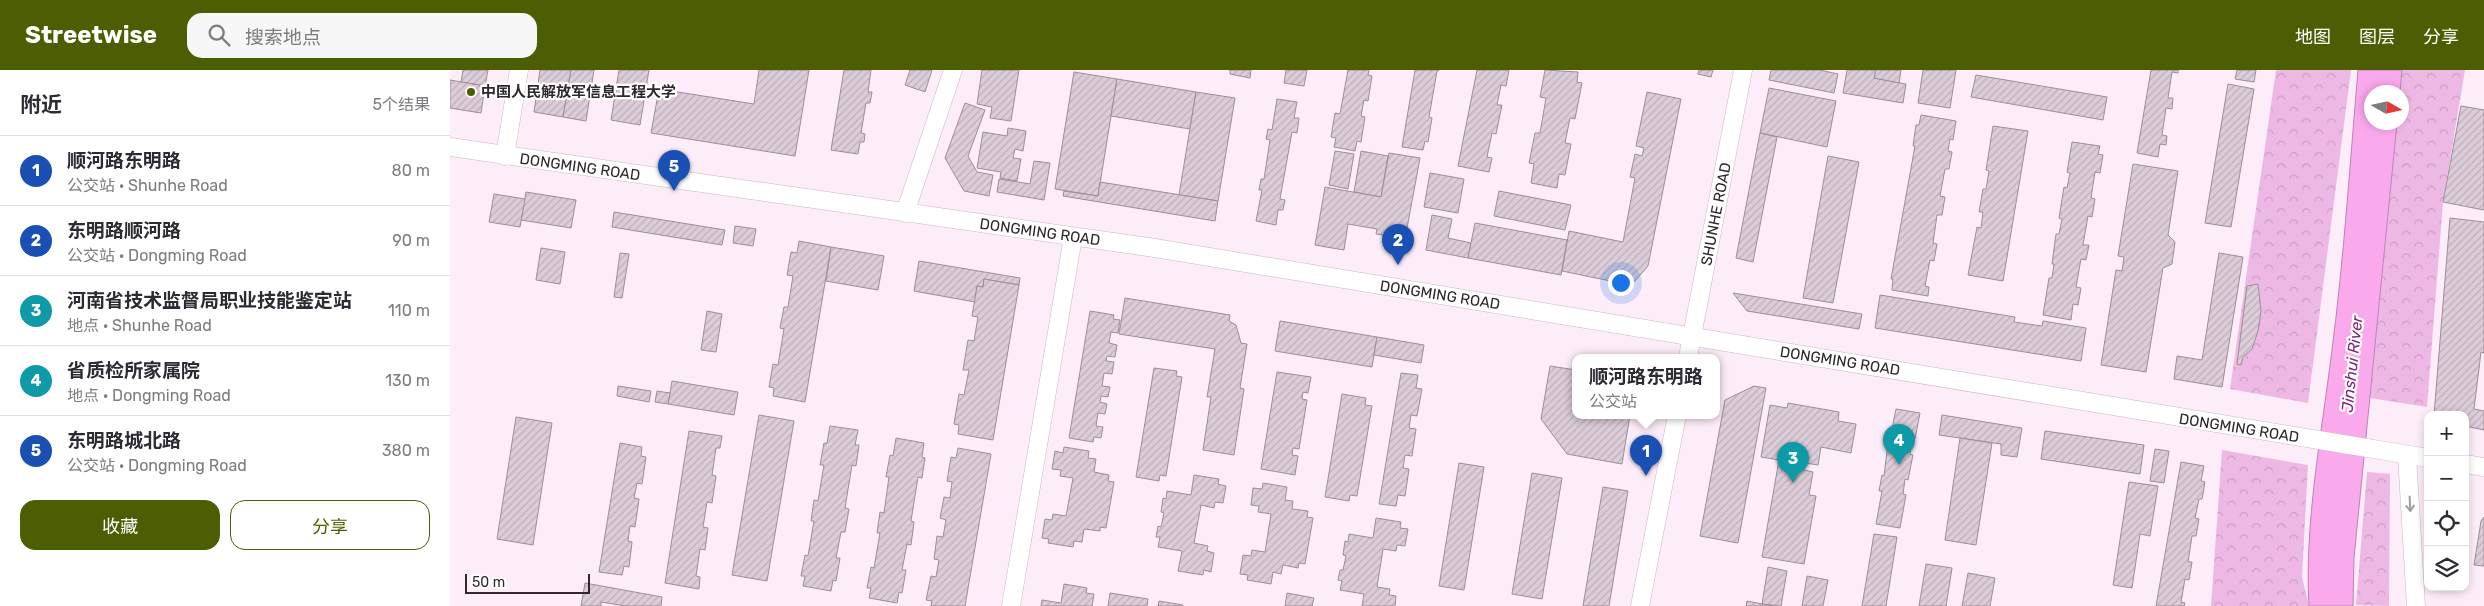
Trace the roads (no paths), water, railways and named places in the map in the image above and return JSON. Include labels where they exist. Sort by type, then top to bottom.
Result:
[{"type":"street","points":[[505,156],[518,70]]},
{"type":"street","points":[[905,213],[953,70]]},
{"type":"street","name":"SHUNHE ROAD","points":[[1689,354],[1743,70]]},
{"type":"street","name":"DONGMING ROAD","points":[[450,147],[1155,248],[2424,457]]},
{"type":"street","points":[[1011,606],[1073,237]]},
{"type":"street","points":[[1640,606],[1676,419]]},
{"type":"street","points":[[2407,455],[2416,606]]},
{"type":"street","points":[[2469,465],[2484,467]]},
{"type":"water","name":"Jinshui River","points":[[2358,70],[2402,70],[2401,85],[2364,85],[2364,130],[2396,130],[2354,558],[2353,606],[2309,606],[2308,575],[2311,511],[2332,350]]},
{"type":"place","name":"中国人民解放军信息工程大学","points":[[471,92]]},
{"type":"place","name":"东明路城北路","points":[[674,191]]},
{"type":"place","name":"东明路顺河路","points":[[1398,265]]},
{"type":"place","name":"省质检所家属院","points":[[1899,465]]},
{"type":"place","name":"顺河路东明路","points":[[1646,476]]},
{"type":"place","name":"河南省技术监督局职业技能鉴定站","points":[[1793,483]]}]
